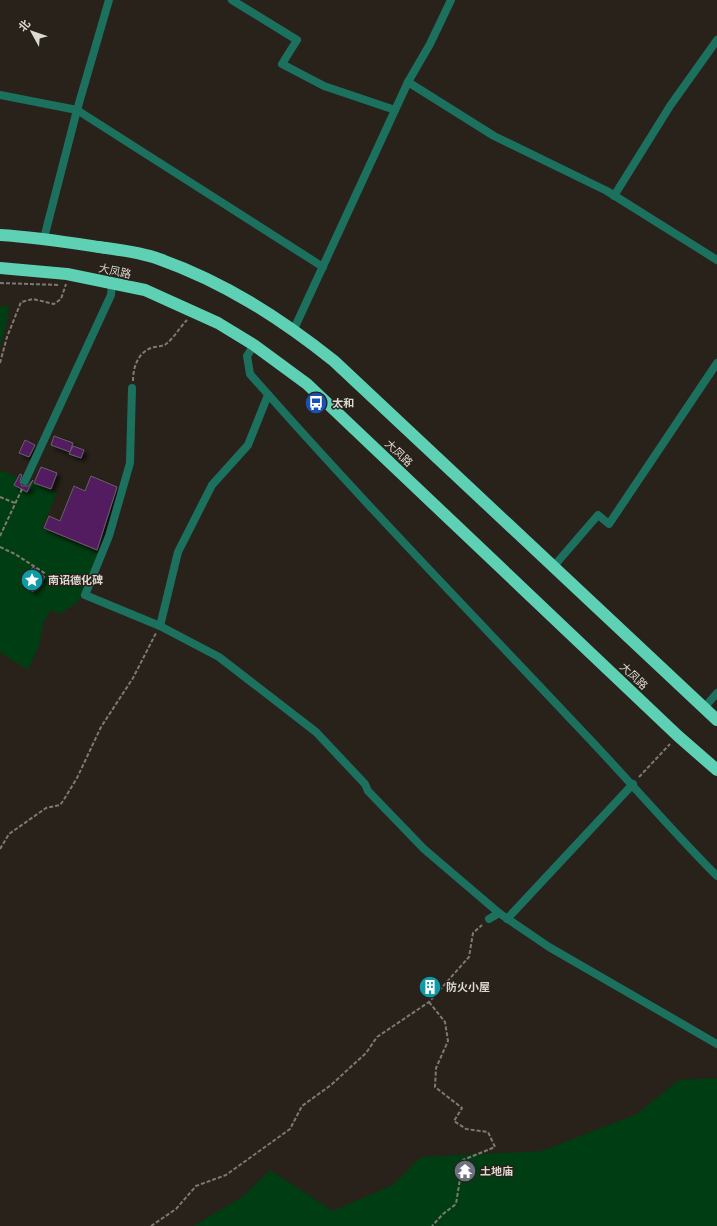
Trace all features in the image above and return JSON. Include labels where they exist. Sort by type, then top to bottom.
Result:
[{"type":"highway","name":"大凤路","points":[[0,235],[44,238],[126,251],[158,258],[210,279],[294,329],[334,361],[717,720]]},
{"type":"highway","name":"大凤路","points":[[0,268],[66,280],[112,283],[145,290],[193,311],[254,345],[307,384],[678,736],[717,770]]},
{"type":"street","points":[[44,238],[77,110],[109,0]]},
{"type":"street","points":[[232,0],[297,40],[282,64],[324,86],[395,110]]},
{"type":"street","points":[[294,329],[408,82],[430,44],[451,0]]},
{"type":"street","points":[[614,196],[670,106],[717,40]]},
{"type":"street","points":[[408,82],[494,136],[614,196],[717,260]]},
{"type":"street","points":[[0,95],[77,110],[323,267]]},
{"type":"street","points":[[25,481],[111,295],[112,283]]},
{"type":"street","points":[[254,345],[247,356],[250,374],[268,395],[326,461],[633,784],[687,846],[717,876]]},
{"type":"street","points":[[554,566],[598,515],[609,524],[717,363]]},
{"type":"street","points":[[132,388],[130,463],[109,536],[85,595],[160,626],[219,657],[316,732],[365,784],[368,791],[424,849],[499,913],[549,947],[717,1044]]},
{"type":"street","points":[[160,626],[178,552],[212,486],[248,445],[268,395]]},
{"type":"street","points":[[704,708],[717,693]]},
{"type":"street","points":[[507,919],[633,784]]},
{"type":"street","points":[[489,919],[499,913]]},
{"type":"path","points":[[0,363],[7,337],[21,302],[33,299],[54,304],[61,300],[66,280]]},
{"type":"path","points":[[0,283],[66,280],[73,287]]},
{"type":"path","points":[[132,388],[133,372],[139,358],[149,349],[167,344],[188,319],[182,316]]},
{"type":"path","points":[[0,536],[25,481]]},
{"type":"path","points":[[0,496],[15,504]]},
{"type":"path","points":[[0,547],[15,554],[46,574]]},
{"type":"path","points":[[0,849],[9,834],[46,808],[60,805],[63,801],[77,778],[101,727],[133,678],[160,626]]},
{"type":"path","points":[[633,784],[678,736]]},
{"type":"path","points":[[151,1226],[176,1209],[196,1186],[226,1175],[290,1129],[302,1106],[332,1085],[366,1053],[377,1037],[429,1002],[470,957],[473,933],[489,919]]},
{"type":"path","points":[[429,1002],[445,1022],[448,1041],[436,1068],[435,1087],[462,1108],[454,1121],[466,1129],[488,1132],[495,1147],[463,1160],[456,1204],[443,1214],[432,1226]]},
{"type":"green space","points":[[0,306],[9,306],[7,322],[0,348]]},
{"type":"green space","name":"南诏德化碑","points":[[0,470],[57,493],[42,528],[99,553],[78,602],[60,614],[52,610],[44,620],[39,646],[28,670],[0,652]]},
{"type":"green space","points":[[717,1078],[717,1226],[193,1226],[241,1198],[270,1170],[333,1211],[393,1185],[421,1157],[542,1151],[637,1114],[679,1080]]},
{"type":"building","points":[[54,436],[73,443],[70,452],[51,445]]},
{"type":"building","points":[[25,440],[35,445],[29,457],[19,453]]},
{"type":"building","points":[[73,446],[84,450],[81,458],[69,454]]},
{"type":"building","points":[[41,467],[57,473],[51,489],[34,483]]},
{"type":"building","points":[[20,474],[22,475],[20,481],[22,486],[28,486],[33,480],[27,492],[14,485]]},
{"type":"building","points":[[91,476],[117,487],[97,550],[44,528],[49,516],[60,521],[74,486],[85,491]]},
{"type":"building","points":[[33,567],[45,577],[33,592],[21,582]]},
{"type":"place","name":"太和","points":[[316,403]]},
{"type":"place","name":"南诏德化碑","points":[[32,580]]},
{"type":"place","name":"防火小屋","points":[[430,987]]},
{"type":"place","name":"土地庙","points":[[465,1171]]}]
